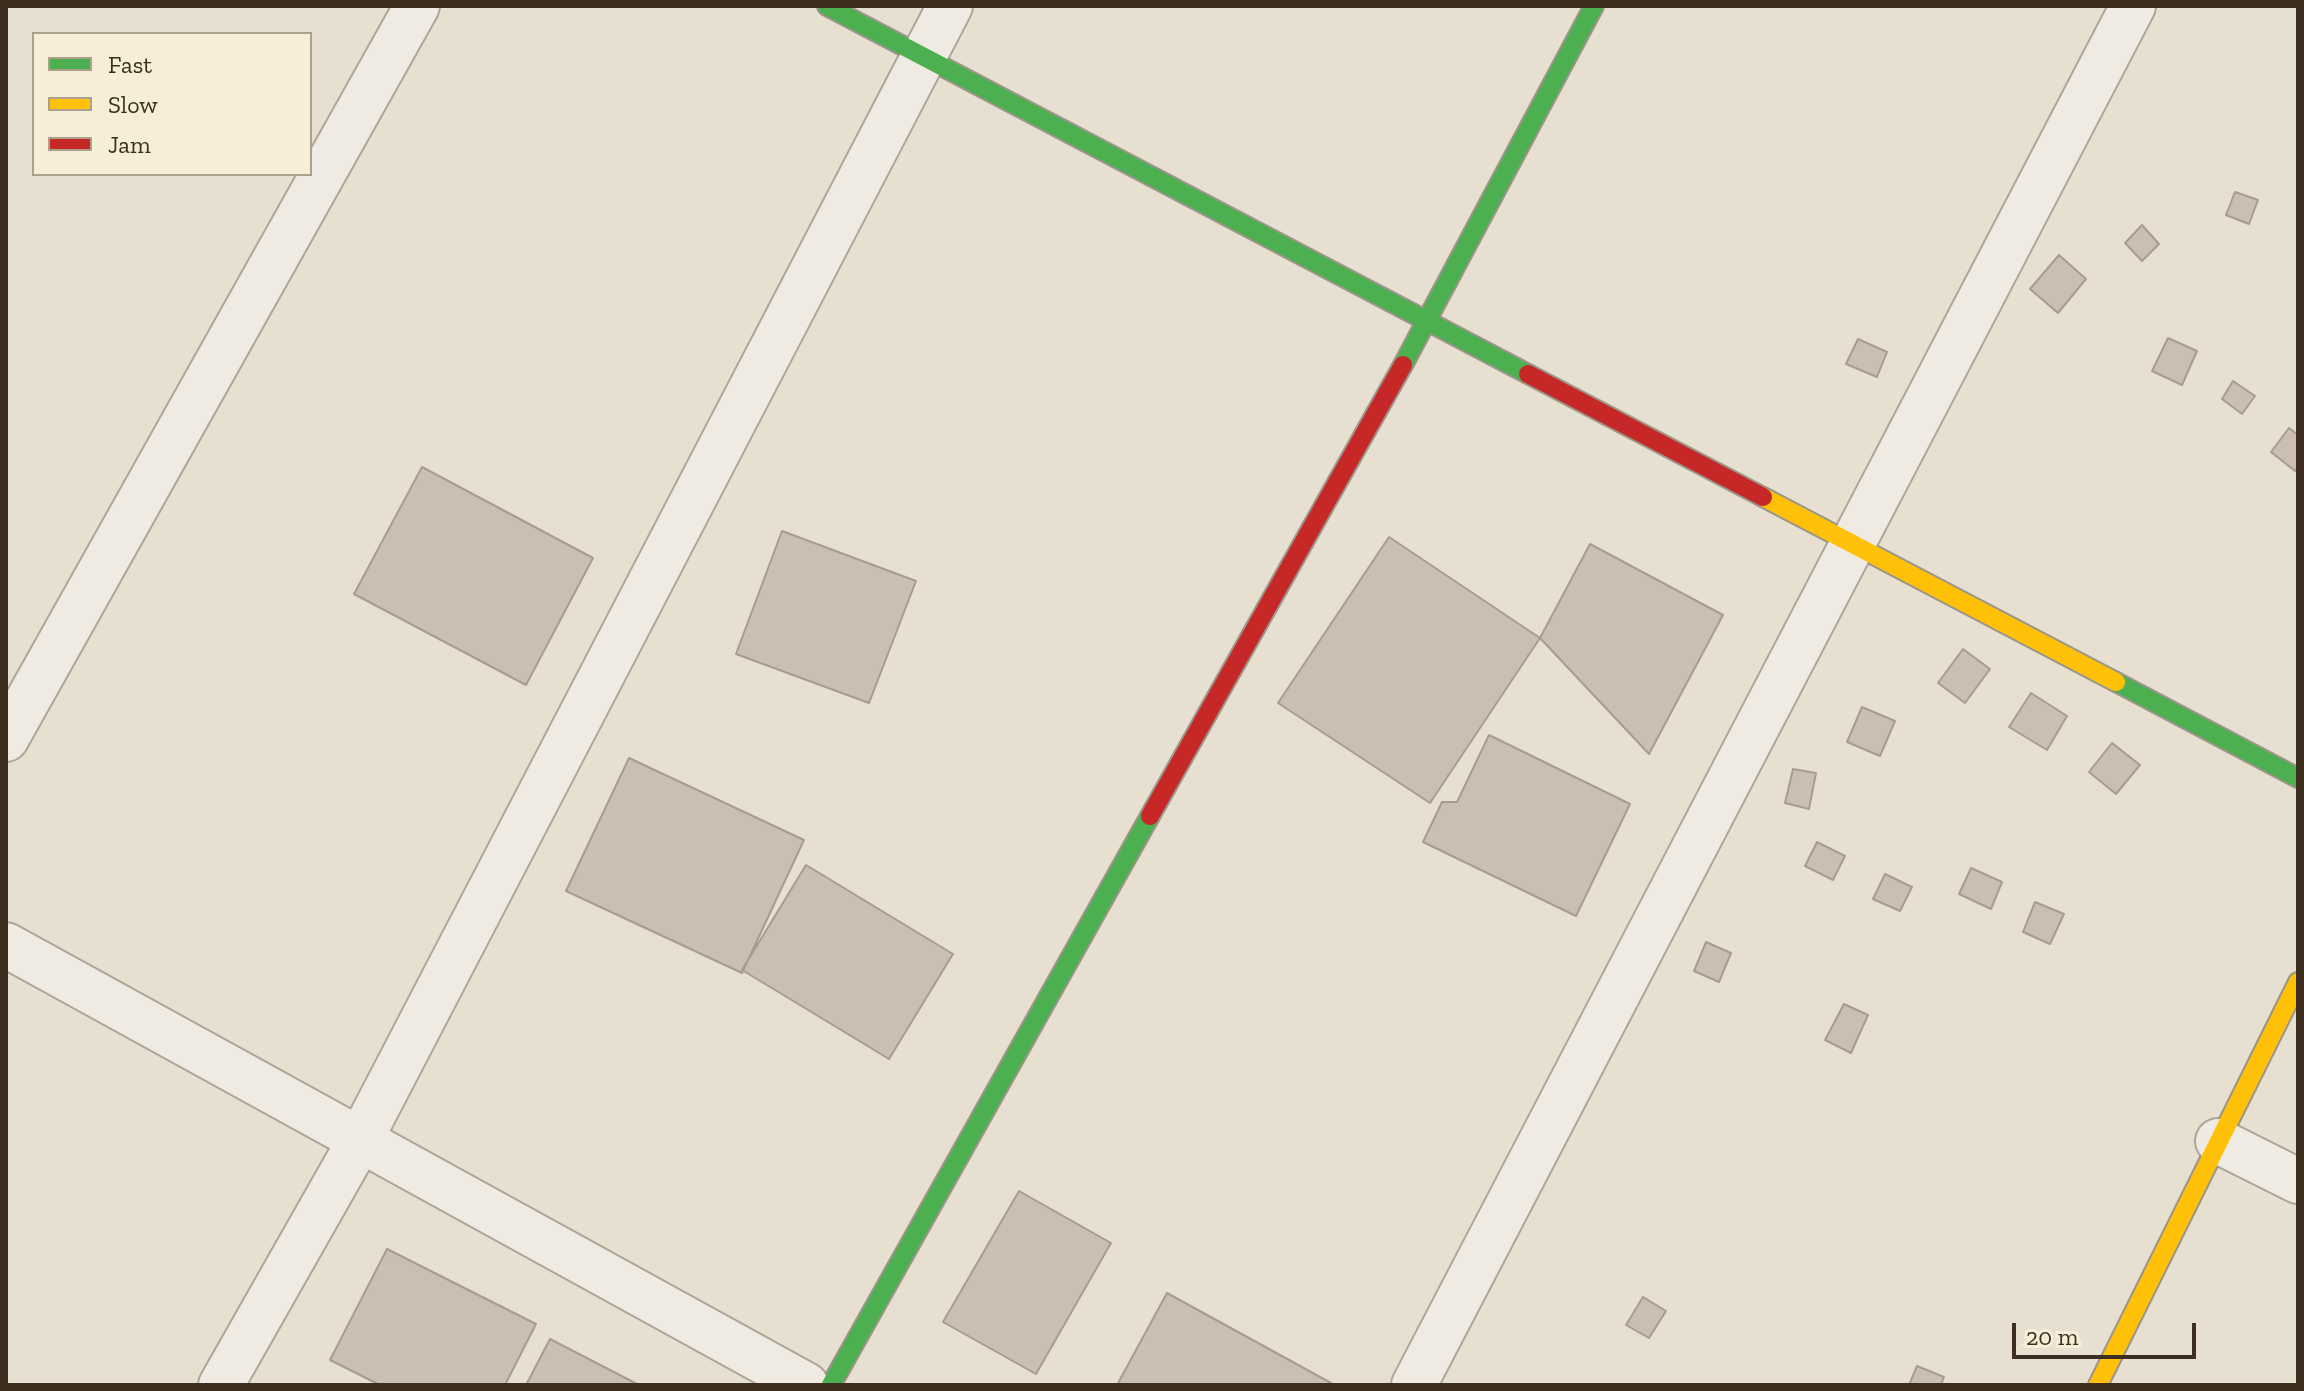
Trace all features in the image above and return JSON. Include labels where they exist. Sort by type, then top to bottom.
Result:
[{"type":"street","points":[[6,739],[417,6]]},
{"type":"street","points":[[827,6],[2298,778]]},
{"type":"street","points":[[221,1385],[359,1142],[950,6]]},
{"type":"street","points":[[831,1385],[1428,321],[1594,6]]},
{"type":"street","points":[[1414,1385],[2133,6]]},
{"type":"street","points":[[6,945],[359,1142],[806,1385]]},
{"type":"street","points":[[2098,1385],[2298,982]]},
{"type":"street","points":[[2218,1141],[2298,1181]]},
{"type":"building","points":[[2235,192],[2258,200],[2249,224],[2226,215]]},
{"type":"building","points":[[2142,225],[2159,244],[2142,261],[2125,243]]},
{"type":"building","points":[[2059,255],[2086,279],[2058,313],[2030,289]]},
{"type":"building","points":[[2168,338],[2197,351],[2182,385],[2152,371]]},
{"type":"building","points":[[1858,339],[1887,352],[1877,377],[1846,364]]},
{"type":"building","points":[[2233,381],[2255,396],[2242,414],[2222,399]]},
{"type":"building","points":[[2289,428],[2298,435],[2298,467],[2295,471],[2271,452]]},
{"type":"building","points":[[422,467],[593,558],[526,685],[354,594]]},
{"type":"building","points":[[782,531],[916,581],[869,703],[736,654]]},
{"type":"building","points":[[1389,537],[1540,638],[1430,803],[1278,703]]},
{"type":"building","points":[[1590,544],[1723,615],[1649,754],[1540,638]]},
{"type":"building","points":[[1963,649],[1990,669],[1965,703],[1938,683]]},
{"type":"building","points":[[2031,693],[2067,716],[2047,750],[2009,727]]},
{"type":"building","points":[[1862,707],[1895,721],[1880,756],[1847,742]]},
{"type":"building","points":[[1489,735],[1630,804],[1576,916],[1423,842],[1442,802],[1457,802]]},
{"type":"building","points":[[2112,743],[2140,765],[2116,794],[2089,772]]},
{"type":"building","points":[[629,758],[804,840],[742,973],[566,891]]},
{"type":"building","points":[[1793,769],[1816,773],[1809,809],[1785,803]]},
{"type":"building","points":[[1817,842],[1845,856],[1833,880],[1805,866]]},
{"type":"building","points":[[806,865],[953,954],[889,1059],[742,970]]},
{"type":"building","points":[[1971,868],[2002,882],[1991,909],[1959,894]]},
{"type":"building","points":[[1885,874],[1912,887],[1900,911],[1873,899]]},
{"type":"building","points":[[2035,902],[2064,914],[2050,944],[2023,932]]},
{"type":"building","points":[[1706,942],[1731,953],[1719,982],[1694,971]]},
{"type":"building","points":[[1844,1004],[1868,1015],[1851,1053],[1825,1040]]},
{"type":"building","points":[[1019,1191],[1111,1243],[1036,1374],[943,1322]]},
{"type":"building","points":[[387,1249],[536,1324],[505,1385],[380,1385],[330,1360]]},
{"type":"building","points":[[1167,1293],[1331,1383],[1330,1385],[1117,1385]]},
{"type":"building","points":[[1643,1297],[1666,1311],[1649,1338],[1626,1325]]},
{"type":"building","points":[[550,1339],[639,1385],[526,1385]]},
{"type":"building","points":[[1917,1366],[1944,1377],[1941,1385],[1909,1385]]},
{"type":"traffic: fast","points":[[827,6],[1528,374]]},
{"type":"traffic: fast","points":[[1403,365],[1594,6]]},
{"type":"traffic: fast","points":[[2116,682],[2298,778]]},
{"type":"traffic: fast","points":[[831,1385],[1150,816]]},
{"type":"traffic: slow","points":[[1763,497],[2116,682]]},
{"type":"traffic: slow","points":[[2098,1385],[2298,982]]},
{"type":"traffic: jam","points":[[1150,816],[1403,365]]},
{"type":"traffic: jam","points":[[1528,374],[1763,497]]}]
